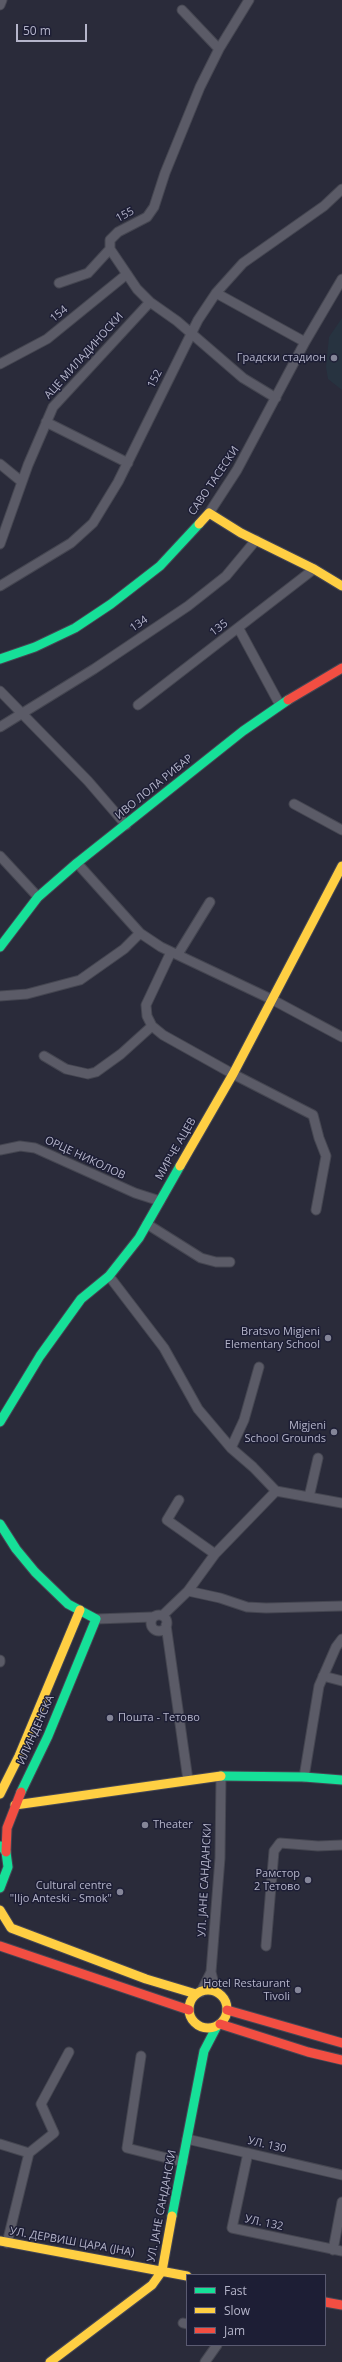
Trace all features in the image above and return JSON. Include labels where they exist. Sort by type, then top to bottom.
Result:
[{"type":"street","points":[[0,5],[2,0]]},
{"type":"street","name":"155","points":[[59,283],[88,273],[110,249],[110,240],[118,232],[147,217],[154,207],[175,148],[219,49],[249,0]]},
{"type":"street","points":[[182,10],[219,49]]},
{"type":"street","name":"152","points":[[0,586],[71,543],[93,523],[128,463],[198,320],[216,293],[243,263],[324,206],[342,189]]},
{"type":"street","points":[[110,249],[137,289],[150,302],[192,334],[243,378],[276,398]]},
{"type":"street","name":"154","points":[[0,364],[47,339],[127,274]]},
{"type":"street","name":"САВО ТАСЕСКИ","points":[[0,659],[35,647],[75,628],[111,604],[160,566],[209,513],[237,470],[305,342],[342,279]]},
{"type":"street","points":[[216,293],[305,342]]},
{"type":"street","name":"АЦЕ МИЛАДИНОСКИ","points":[[0,544],[22,482],[53,407],[62,395],[150,302]]},
{"type":"street","points":[[46,422],[128,463]]},
{"type":"street","points":[[0,464],[22,482]]},
{"type":"street","points":[[209,513],[342,586]]},
{"type":"street","name":"134","points":[[0,727],[23,714],[188,606],[226,576],[256,540]]},
{"type":"street","name":"135","points":[[138,705],[314,570]]},
{"type":"street","points":[[239,629],[280,704]]},
{"type":"street","name":"ИВО ЛОЛА РИБАР","points":[[0,945],[38,897],[77,863],[243,731],[280,704],[342,668]]},
{"type":"street","points":[[0,691],[126,825]]},
{"type":"street","points":[[294,804],[342,830]]},
{"type":"street","points":[[0,856],[38,897]]},
{"type":"street","points":[[77,863],[140,933],[175,953],[273,1000],[342,1037]]},
{"type":"street","name":"МИРЧЕ АЦЕВ","points":[[0,1422],[40,1356],[81,1299],[109,1276],[124,1259],[147,1224],[233,1074],[342,866]]},
{"type":"street","points":[[210,902],[175,953],[146,1004],[147,1016],[152,1026],[163,1035],[233,1074],[313,1114],[319,1138],[326,1156],[316,1210]]},
{"type":"street","points":[[0,996],[27,994],[80,980],[124,949],[140,933]]},
{"type":"street","points":[[44,1056],[66,1069],[88,1074],[96,1072],[121,1054],[152,1026]]},
{"type":"street","name":"ОРЦЕ НИКОЛОВ","points":[[0,1150],[20,1146],[35,1148],[135,1194],[160,1201]]},
{"type":"street","points":[[147,1224],[201,1258],[216,1262],[230,1262]]},
{"type":"street","points":[[109,1276],[164,1348],[198,1409],[231,1448],[253,1467],[276,1491],[342,1503]]},
{"type":"street","points":[[231,1448],[244,1420],[258,1367]]},
{"type":"street","points":[[309,1497],[318,1458]]},
{"type":"street","points":[[0,1524],[16,1549],[35,1572],[68,1604],[96,1619],[130,1619],[163,1616],[188,1591],[215,1554],[276,1491]]},
{"type":"street","points":[[179,1500],[167,1520],[215,1554]]},
{"type":"street","points":[[188,1591],[220,1598],[247,1607],[342,1606]]},
{"type":"street","name":"ИЛИНДЕНСКА","points":[[0,1794],[33,1722],[80,1610]]},
{"type":"street","points":[[163,1616],[166,1625],[188,1780]]},
{"type":"street","points":[[152,1617],[150,1624],[169,1647]]},
{"type":"street","name":"ИЛИНДЕНСКА","points":[[0,1888],[8,1867],[6,1852],[7,1828],[15,1805],[50,1730],[96,1619]]},
{"type":"street","points":[[130,1619],[153,1629],[162,1630],[166,1625]]},
{"type":"street","points":[[304,1777],[319,1686],[342,1639]]},
{"type":"street","points":[[323,1676],[342,1681]]},
{"type":"street","points":[[33,1722],[50,1730]]},
{"type":"street","points":[[15,1805],[221,1776],[304,1777],[342,1780]]},
{"type":"street","name":"УЛ. ЈАНЕ САНДАНСКИ","points":[[211,1972],[220,1858],[221,1776]]},
{"type":"street","points":[[266,1946],[274,1851],[280,1843],[318,1846],[342,1844]]},
{"type":"street","points":[[0,1844],[6,1852]]},
{"type":"street","points":[[0,1910],[11,1928],[146,1979],[199,1993],[216,1992]]},
{"type":"street","points":[[0,1946],[189,2010]]},
{"type":"street","points":[[204,2051],[227,2010],[224,2000],[216,1992],[211,1972]]},
{"type":"street","points":[[211,1972],[199,1993],[191,2001],[189,2010],[193,2021],[198,2025],[211,2028],[218,2025],[308,2052],[342,2060]]},
{"type":"street","points":[[227,2010],[342,2043]]},
{"type":"street","points":[[198,2025],[204,2051]]},
{"type":"street","name":"УЛ. ЈАНЕ САНДАНСКИ","points":[[50,2362],[152,2285],[162,2271],[204,2051]]},
{"type":"street","points":[[4,2242],[29,2153],[54,2133],[41,2104],[69,2052]]},
{"type":"street","points":[[141,2056],[127,2148],[183,2162]]},
{"type":"street","name":"УЛ. 130","points":[[187,2139],[342,2175]]},
{"type":"street","points":[[0,2144],[29,2153]]},
{"type":"street","name":"УЛ. 132","points":[[248,2153],[232,2228],[338,2251]]},
{"type":"street","points":[[338,2251],[342,2202]]},
{"type":"street","name":"УЛ. ДЕРВИШ ЦАРА (ЈНА)","points":[[4,2242],[186,2276]]},
{"type":"street","points":[[326,2302],[342,2305]]},
{"type":"street","points":[[205,2362],[216,2346]]},
{"type":"shaded area","name":"Градски стадион","points":[[342,318],[342,390],[328,379],[326,367],[329,337]]},
{"type":"traffic: fast","points":[[0,659],[35,647],[75,628],[111,604],[160,566],[199,524]]},
{"type":"traffic: fast","points":[[0,947],[38,897],[77,863],[243,731],[288,700]]},
{"type":"traffic: fast","points":[[0,1422],[40,1356],[81,1299],[109,1276],[139,1238],[180,1166]]},
{"type":"traffic: fast","points":[[0,1524],[16,1549],[35,1572],[68,1604],[96,1619],[48,1736],[21,1792]]},
{"type":"traffic: fast","points":[[221,1776],[304,1777],[342,1780]]},
{"type":"traffic: fast","points":[[0,1888],[8,1867],[6,1852],[1,1846]]},
{"type":"traffic: fast","points":[[172,2216],[204,2051],[217,2026]]},
{"type":"traffic: slow","points":[[199,524],[209,513],[241,533],[314,569],[342,586]]},
{"type":"traffic: slow","points":[[180,1166],[233,1074],[342,866]]},
{"type":"traffic: slow","points":[[0,1794],[19,1756],[80,1610]]},
{"type":"traffic: slow","points":[[15,1805],[221,1776]]},
{"type":"traffic: slow","points":[[0,1910],[11,1928],[146,1979],[196,1994]]},
{"type":"traffic: slow","points":[[208,1990],[218,1993],[224,1999],[227,2009],[224,2019],[218,2025],[208,2028],[198,2025],[192,2019],[189,2009],[192,1999],[198,1993],[208,1990]]},
{"type":"traffic: slow","points":[[50,2362],[152,2285],[162,2271],[172,2216]]},
{"type":"traffic: slow","points":[[0,2241],[186,2276]]},
{"type":"traffic: jam","points":[[288,700],[342,668]]},
{"type":"traffic: jam","points":[[6,1852],[7,1828],[21,1792]]},
{"type":"traffic: jam","points":[[0,1946],[189,2010]]},
{"type":"traffic: jam","points":[[227,2010],[342,2043]]},
{"type":"traffic: jam","points":[[220,2024],[308,2052],[342,2060]]},
{"type":"traffic: jam","points":[[326,2302],[342,2305]]},
{"type":"place","name":"Градски стадион","points":[[334,358]]},
{"type":"place","name":"Bratsvo Migjeni Elementary School","points":[[328,1338]]},
{"type":"place","name":"Migjeni School Grounds","points":[[334,1432]]},
{"type":"place","name":"Пошта - Тетово","points":[[110,1718]]},
{"type":"place","name":"Theater","points":[[145,1825]]},
{"type":"place","name":"Рамстор 2 Тетово","points":[[308,1880]]},
{"type":"place","name":"Cultural centre \"Iljo Anteski - Smok\"","points":[[120,1892]]},
{"type":"place","name":"Hotel Restaurant Tivoli","points":[[298,1990]]}]
